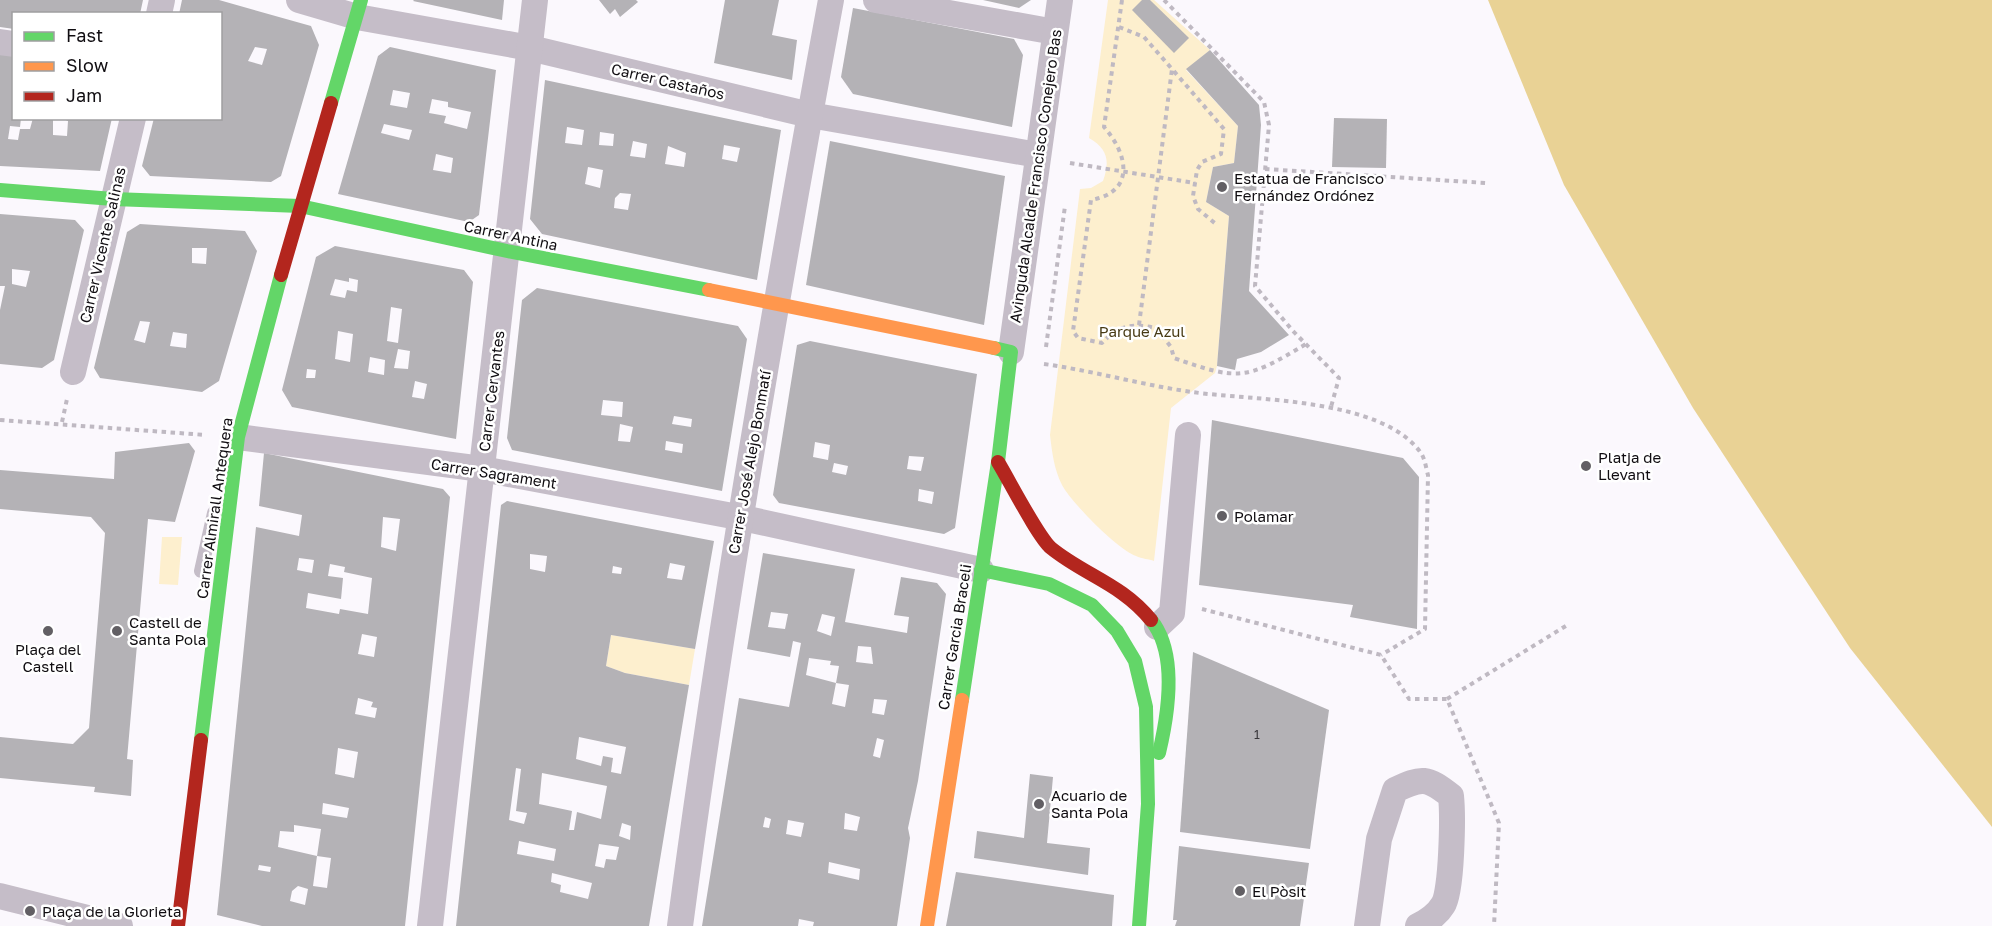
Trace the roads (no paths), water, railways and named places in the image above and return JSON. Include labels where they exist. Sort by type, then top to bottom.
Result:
[{"type":"street","name":"Carrer Castaños","points":[[299,0],[359,8],[810,115],[1038,155]]},
{"type":"street","name":"Carrer Cervantes","points":[[430,926],[535,0]]},
{"type":"street","name":"Carrer José Alejo Bonmatí","points":[[680,926],[707,716],[738,517],[831,0]]},
{"type":"street","points":[[876,0],[1055,32]]},
{"type":"street","name":"Avinguda Alcalde Francisco Conejero Bas","points":[[1011,352],[1060,0]]},
{"type":"street","name":"Carrer Almirall Antequera","points":[[178,926],[238,437],[300,206],[359,8]]},
{"type":"street","name":"Carrer Vicente Salinas","points":[[73,372],[133,120]]},
{"type":"street","name":"Carrer Antina","points":[[0,190],[113,199],[300,206],[507,251],[777,303],[1011,352]]},
{"type":"street","name":"Carrer Garcia Braceli","points":[[927,926],[998,462],[1011,352]]},
{"type":"street","points":[[1156,627],[1172,613],[1188,435]]},
{"type":"street","name":"Carrer Sagrament","points":[[238,437],[482,469],[738,517],[981,570]]},
{"type":"street","points":[[998,462],[1050,547],[1123,593],[1140,606],[1156,627],[1166,656],[1169,708],[1148,804]]},
{"type":"street","points":[[981,570],[1049,584],[1092,605],[1117,631],[1135,661],[1146,707],[1148,804],[1139,926]]},
{"type":"street","points":[[1367,926],[1379,839],[1395,790],[1417,780],[1436,784],[1451,796],[1453,824],[1445,903],[1437,914],[1418,926]]},
{"type":"street","points":[[0,896],[120,926]]},
{"type":"lane","points":[[201,571],[225,461],[238,437]]},
{"type":"place","name":"Estatua de Francisco Fernández Ordónez","points":[[1222,187]]},
{"type":"place","name":"Platja de Llevant","points":[[1586,466]]},
{"type":"place","name":"Polamar","points":[[1222,516]]},
{"type":"place","name":"Plaça del Castell","points":[[48,631]]},
{"type":"place","name":"Castell de Santa Pola","points":[[117,631]]},
{"type":"place","name":"Acuario de Santa Pola","points":[[1039,804]]},
{"type":"place","name":"El Pòsit","points":[[1240,891]]},
{"type":"place","name":"Plaça de la Glorieta","points":[[30,911]]},
{"type":"park label","name":"Parque Azul","points":[[1142,331]]}]
